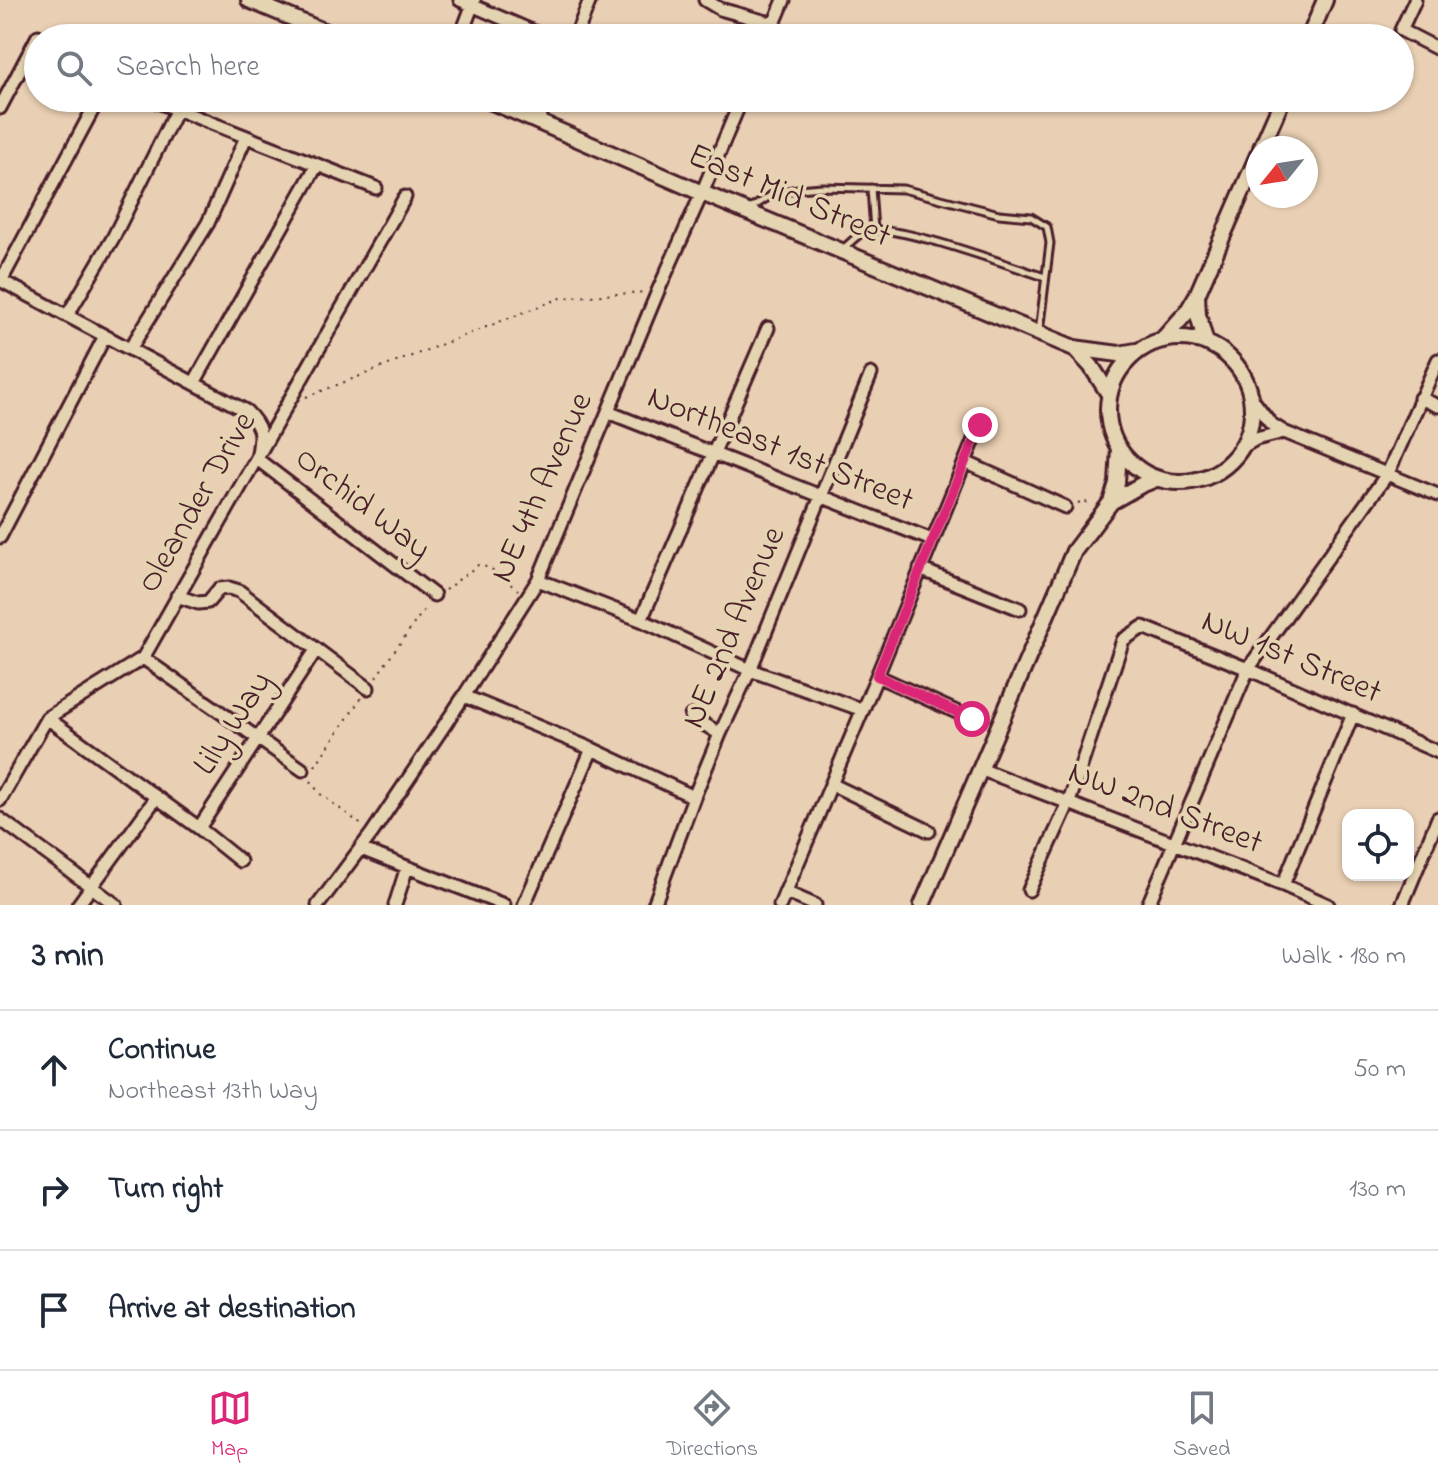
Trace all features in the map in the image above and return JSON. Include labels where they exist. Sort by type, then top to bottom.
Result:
[{"type":"street","points":[[249,0],[306,24]]},
{"type":"street","points":[[460,0],[473,2],[519,24]]},
{"type":"street","points":[[581,24],[590,0]]},
{"type":"street","points":[[705,0],[720,9],[774,24],[784,0]]},
{"type":"street","points":[[1315,24],[1325,0]]},
{"type":"street","points":[[1404,24],[1415,0]]},
{"type":"street","points":[[465,24],[473,2]]},
{"type":"street","points":[[1414,37],[1438,49]]},
{"type":"street","points":[[0,108],[24,63]]},
{"type":"street","points":[[92,112],[1,281],[246,411],[258,423],[260,439],[257,459]]},
{"type":"street","points":[[67,316],[113,238],[176,112]]},
{"type":"street","points":[[184,112],[376,188]]},
{"type":"street","name":"East Mid Street","points":[[514,112],[1074,348],[1119,354],[1136,351]]},
{"type":"street","points":[[537,122],[542,112]]},
{"type":"street","name":"NE 4th Avenue","points":[[318,905],[372,833],[538,580],[736,112]]},
{"type":"street","points":[[1266,136],[1277,112]]},
{"type":"street","points":[[130,349],[208,223],[246,137]]},
{"type":"street","points":[[194,383],[317,165]]},
{"type":"street","points":[[1163,339],[1187,312],[1197,295],[1246,183]]},
{"type":"street","name":"Oleander Drive","points":[[0,800],[47,718],[143,658],[405,197]]},
{"type":"street","points":[[1197,295],[1198,315],[1206,343]]},
{"type":"street","points":[[641,620],[768,328]]},
{"type":"street","points":[[0,537],[105,336]]},
{"type":"street","points":[[1184,337],[1222,350],[1247,380],[1252,399],[1253,415],[1244,446],[1232,462],[1216,474],[1196,481],[1176,483],[1141,472],[1119,448],[1111,431],[1109,394],[1115,378],[1136,351],[1163,339],[1184,337]]},
{"type":"street","name":"East Mid Street","points":[[1074,348],[1091,366],[1109,394]]},
{"type":"street","points":[[1148,905],[1248,669],[1388,473],[1438,360]]},
{"type":"street","name":"NE 2nd Avenue","points":[[654,905],[694,797],[750,670],[871,374]]},
{"type":"street","points":[[1420,398],[1438,406]]},
{"type":"street","points":[[1252,399],[1271,424],[1284,432],[1438,495]]},
{"type":"street","name":"Northeast 1st Street","points":[[608,412],[932,540]]},
{"type":"street","points":[[780,905],[980,425]]},
{"type":"street","points":[[1244,446],[1256,439],[1284,432]]},
{"type":"street","points":[[922,905],[1074,551],[1111,502],[1117,483],[1119,448]]},
{"type":"street","name":"Orchid Way","points":[[257,459],[434,595]]},
{"type":"street","points":[[965,462],[1065,507]]},
{"type":"street","points":[[1111,502],[1156,479]]},
{"type":"street","points":[[920,569],[1020,609]]},
{"type":"street","points":[[538,580],[641,620],[750,670],[863,710]]},
{"type":"street","points":[[177,596],[198,603],[208,602],[219,589],[239,591],[368,688]]},
{"type":"street","name":"NW 1st Street","points":[[1069,802],[1123,640],[1143,627],[1438,752]]},
{"type":"street","name":"Lily Way","points":[[199,828],[316,650]]},
{"type":"street","points":[[143,658],[305,773]]},
{"type":"street","points":[[877,676],[972,719]]},
{"type":"street","points":[[464,696],[592,749],[694,797]]},
{"type":"street","points":[[1283,885],[1353,714]]},
{"type":"street","points":[[691,716],[720,734]]},
{"type":"street","points":[[47,718],[240,861]]},
{"type":"street","points":[[524,905],[592,749]]},
{"type":"street","name":"NW 2nd Street","points":[[980,769],[1328,905]]},
{"type":"street","points":[[831,784],[929,831]]},
{"type":"street","points":[[78,905],[156,798]]},
{"type":"street","points":[[1029,890],[1069,802]]},
{"type":"street","points":[[1402,905],[1438,818]]},
{"type":"street","points":[[0,819],[116,905]]},
{"type":"street","points":[[361,849],[504,905]]},
{"type":"street","points":[[395,905],[407,867]]},
{"type":"street","points":[[785,892],[815,905]]},
{"type":"lane","points":[[746,212],[773,194],[822,187],[903,189],[999,214],[1031,217],[1047,227],[1050,243],[1039,334]]},
{"type":"lane","points":[[871,188],[874,230]]},
{"type":"lane","points":[[840,251],[863,232],[874,230],[913,235],[1045,277]]},
{"type":"path","points":[[286,405],[561,298],[658,291]]},
{"type":"path","points":[[1065,507],[1083,501],[1102,515]]},
{"type":"path","points":[[372,833],[319,793],[305,773],[434,595],[478,565],[490,568],[527,598]]},
{"type":"route","points":[[972,719],[877,676],[980,425]]}]
